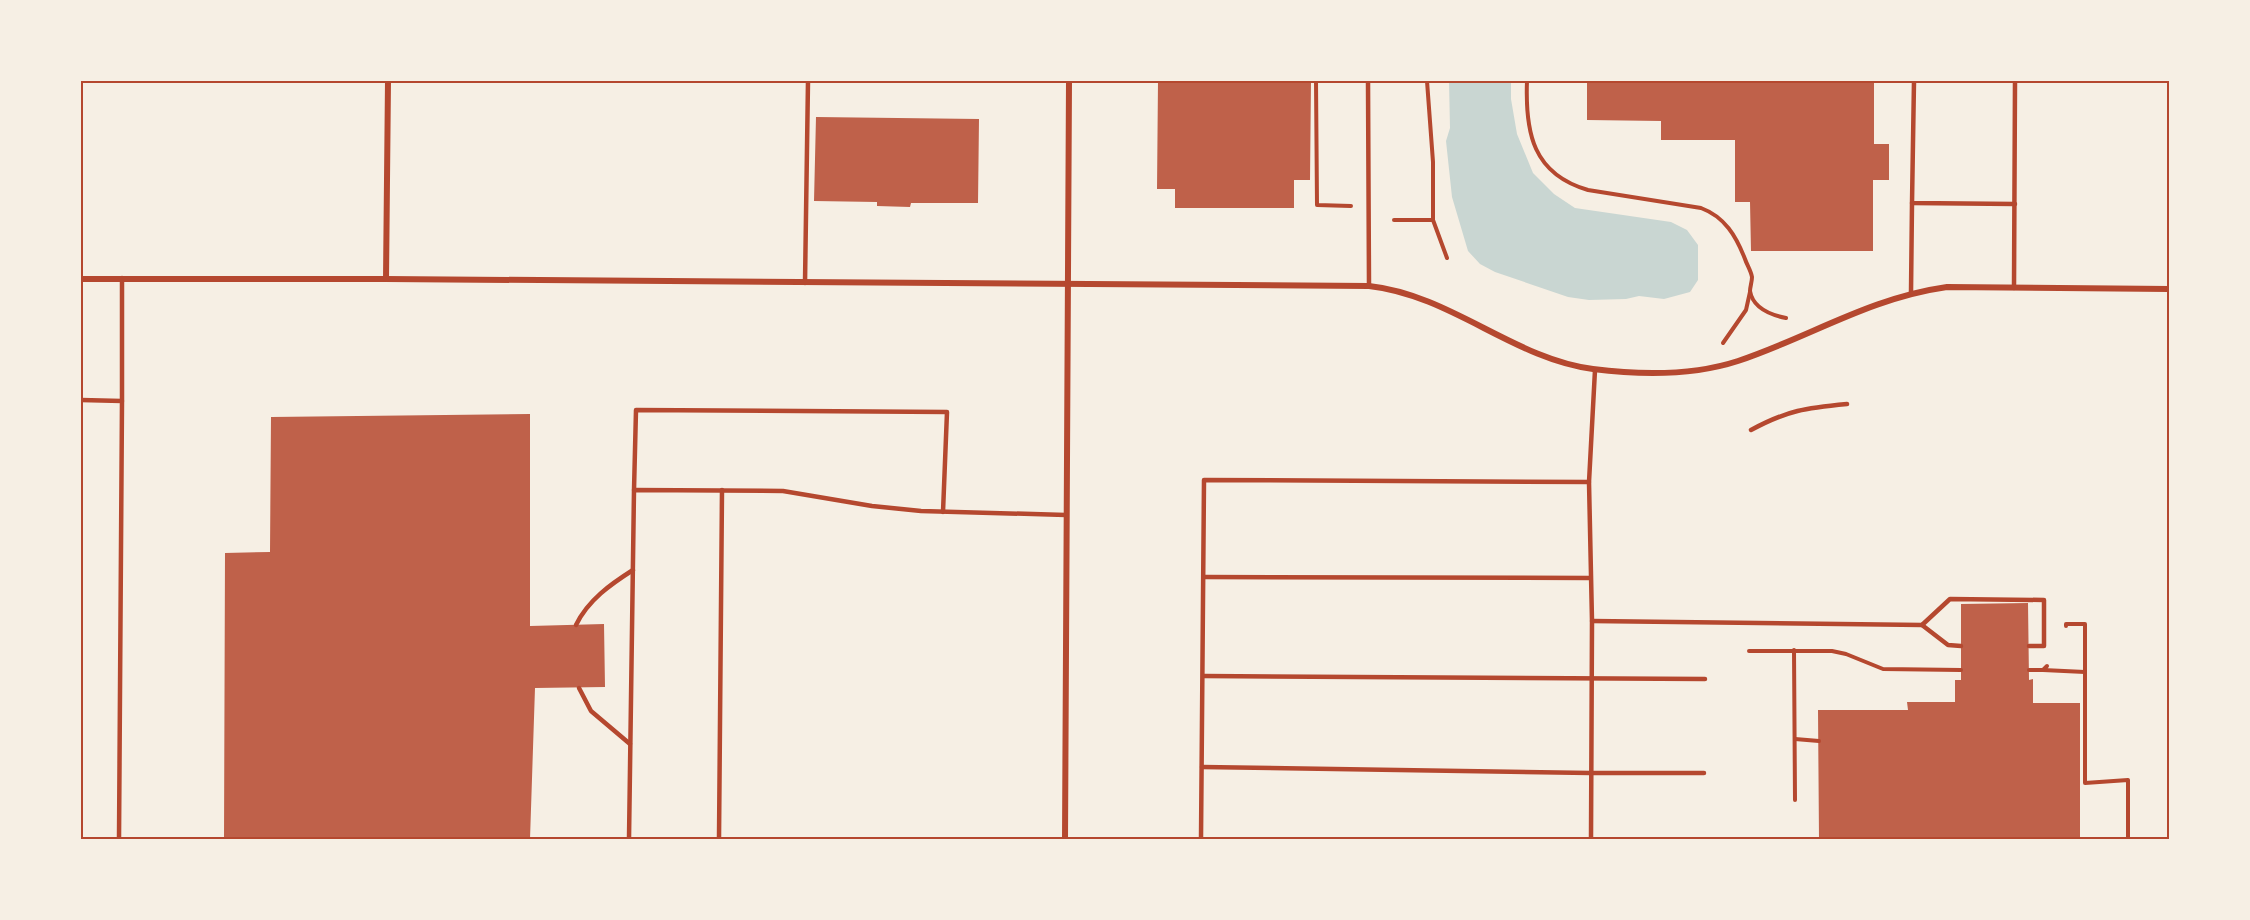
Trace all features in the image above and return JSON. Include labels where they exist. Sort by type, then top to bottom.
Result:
[{"type":"street","points":[[386,279],[388,81]]},
{"type":"street","points":[[1065,839],[1069,81]]},
{"type":"street","points":[[81,279],[1369,286],[1411,294],[1572,366],[1595,370],[1664,373],[1715,367],[1748,357],[1875,304],[1911,293],[1947,287],[2169,290]]},
{"type":"lane","points":[[805,283],[808,81]]},
{"type":"lane","points":[[1368,81],[1369,286]]},
{"type":"lane","points":[[1911,293],[1914,81]]},
{"type":"lane","points":[[2014,81],[2014,288]]},
{"type":"lane","points":[[1912,203],[2015,204]]},
{"type":"lane","points":[[119,839],[122,278]]},
{"type":"lane","points":[[1591,839],[1592,621],[1589,482],[1595,370]]},
{"type":"lane","points":[[81,400],[122,401]]},
{"type":"lane","points":[[1751,430],[1778,416],[1805,408],[1847,404]]},
{"type":"lane","points":[[629,839],[636,411],[947,412],[943,512]]},
{"type":"lane","points":[[1201,839],[1205,577],[1204,480],[1589,482]]},
{"type":"lane","points":[[634,490],[783,491],[872,506],[943,512],[1066,515]]},
{"type":"lane","points":[[720,839],[722,490]]},
{"type":"lane","points":[[576,625],[594,600],[610,585],[633,570]]},
{"type":"lane","points":[[1205,577],[1590,578]]},
{"type":"lane","points":[[1922,625],[1950,599],[2044,600],[2044,646],[2029,646]]},
{"type":"lane","points":[[1592,621],[1922,625],[1948,645],[1961,646]]},
{"type":"lane","points":[[1204,676],[1705,679]]},
{"type":"lane","points":[[579,688],[591,711],[630,744]]},
{"type":"lane","points":[[1202,767],[1590,773],[1704,772]]},
{"type":"path","points":[[1316,81],[1317,205],[1352,206]]},
{"type":"path","points":[[1427,81],[1433,162],[1433,220],[1446,258]]},
{"type":"path","points":[[1527,81],[1528,126],[1542,162],[1556,176],[1573,186],[1588,190],[1701,208],[1713,213],[1728,226],[1740,244],[1752,277],[1743,315],[1722,344]]},
{"type":"path","points":[[1394,220],[1433,220]]},
{"type":"path","points":[[1750,292],[1756,304],[1766,312],[1786,318]]},
{"type":"path","points":[[2066,632],[2066,624],[2085,624],[2085,783],[2128,780],[2128,839]]},
{"type":"path","points":[[1794,650],[1795,800]]},
{"type":"path","points":[[1749,651],[1839,652],[1883,669],[1961,670]]},
{"type":"path","points":[[2043,670],[2049,664]]},
{"type":"path","points":[[2029,670],[2085,672]]},
{"type":"path","points":[[1795,739],[1819,741]]},
{"type":"shaded area","points":[[1449,81],[1511,81],[1511,99],[1517,134],[1533,173],[1554,194],[1575,208],[1671,222],[1687,230],[1698,245],[1698,280],[1690,292],[1664,299],[1639,296],[1626,299],[1589,300],[1568,297],[1495,272],[1480,264],[1468,251],[1452,197],[1446,141],[1450,128]]},
{"type":"building","points":[[1158,81],[1311,81],[1310,180],[1294,180],[1294,208],[1175,208],[1175,189],[1157,189]]},
{"type":"building","points":[[1587,81],[1874,81],[1874,144],[1889,144],[1889,180],[1873,180],[1873,251],[1751,251],[1750,202],[1735,202],[1735,140],[1661,140],[1661,121],[1587,120]]},
{"type":"building","points":[[816,117],[979,119],[978,203],[911,203],[910,207],[877,206],[877,202],[814,201]]},
{"type":"building","points":[[530,414],[530,626],[604,624],[605,687],[535,688],[530,839],[224,839],[225,553],[270,552],[271,417]]},
{"type":"building","points":[[2028,603],[2029,680],[2033,679],[2033,703],[2080,703],[2080,839],[1819,839],[1818,710],[1908,710],[1907,702],[1955,702],[1955,680],[1961,680],[1961,604]]}]
